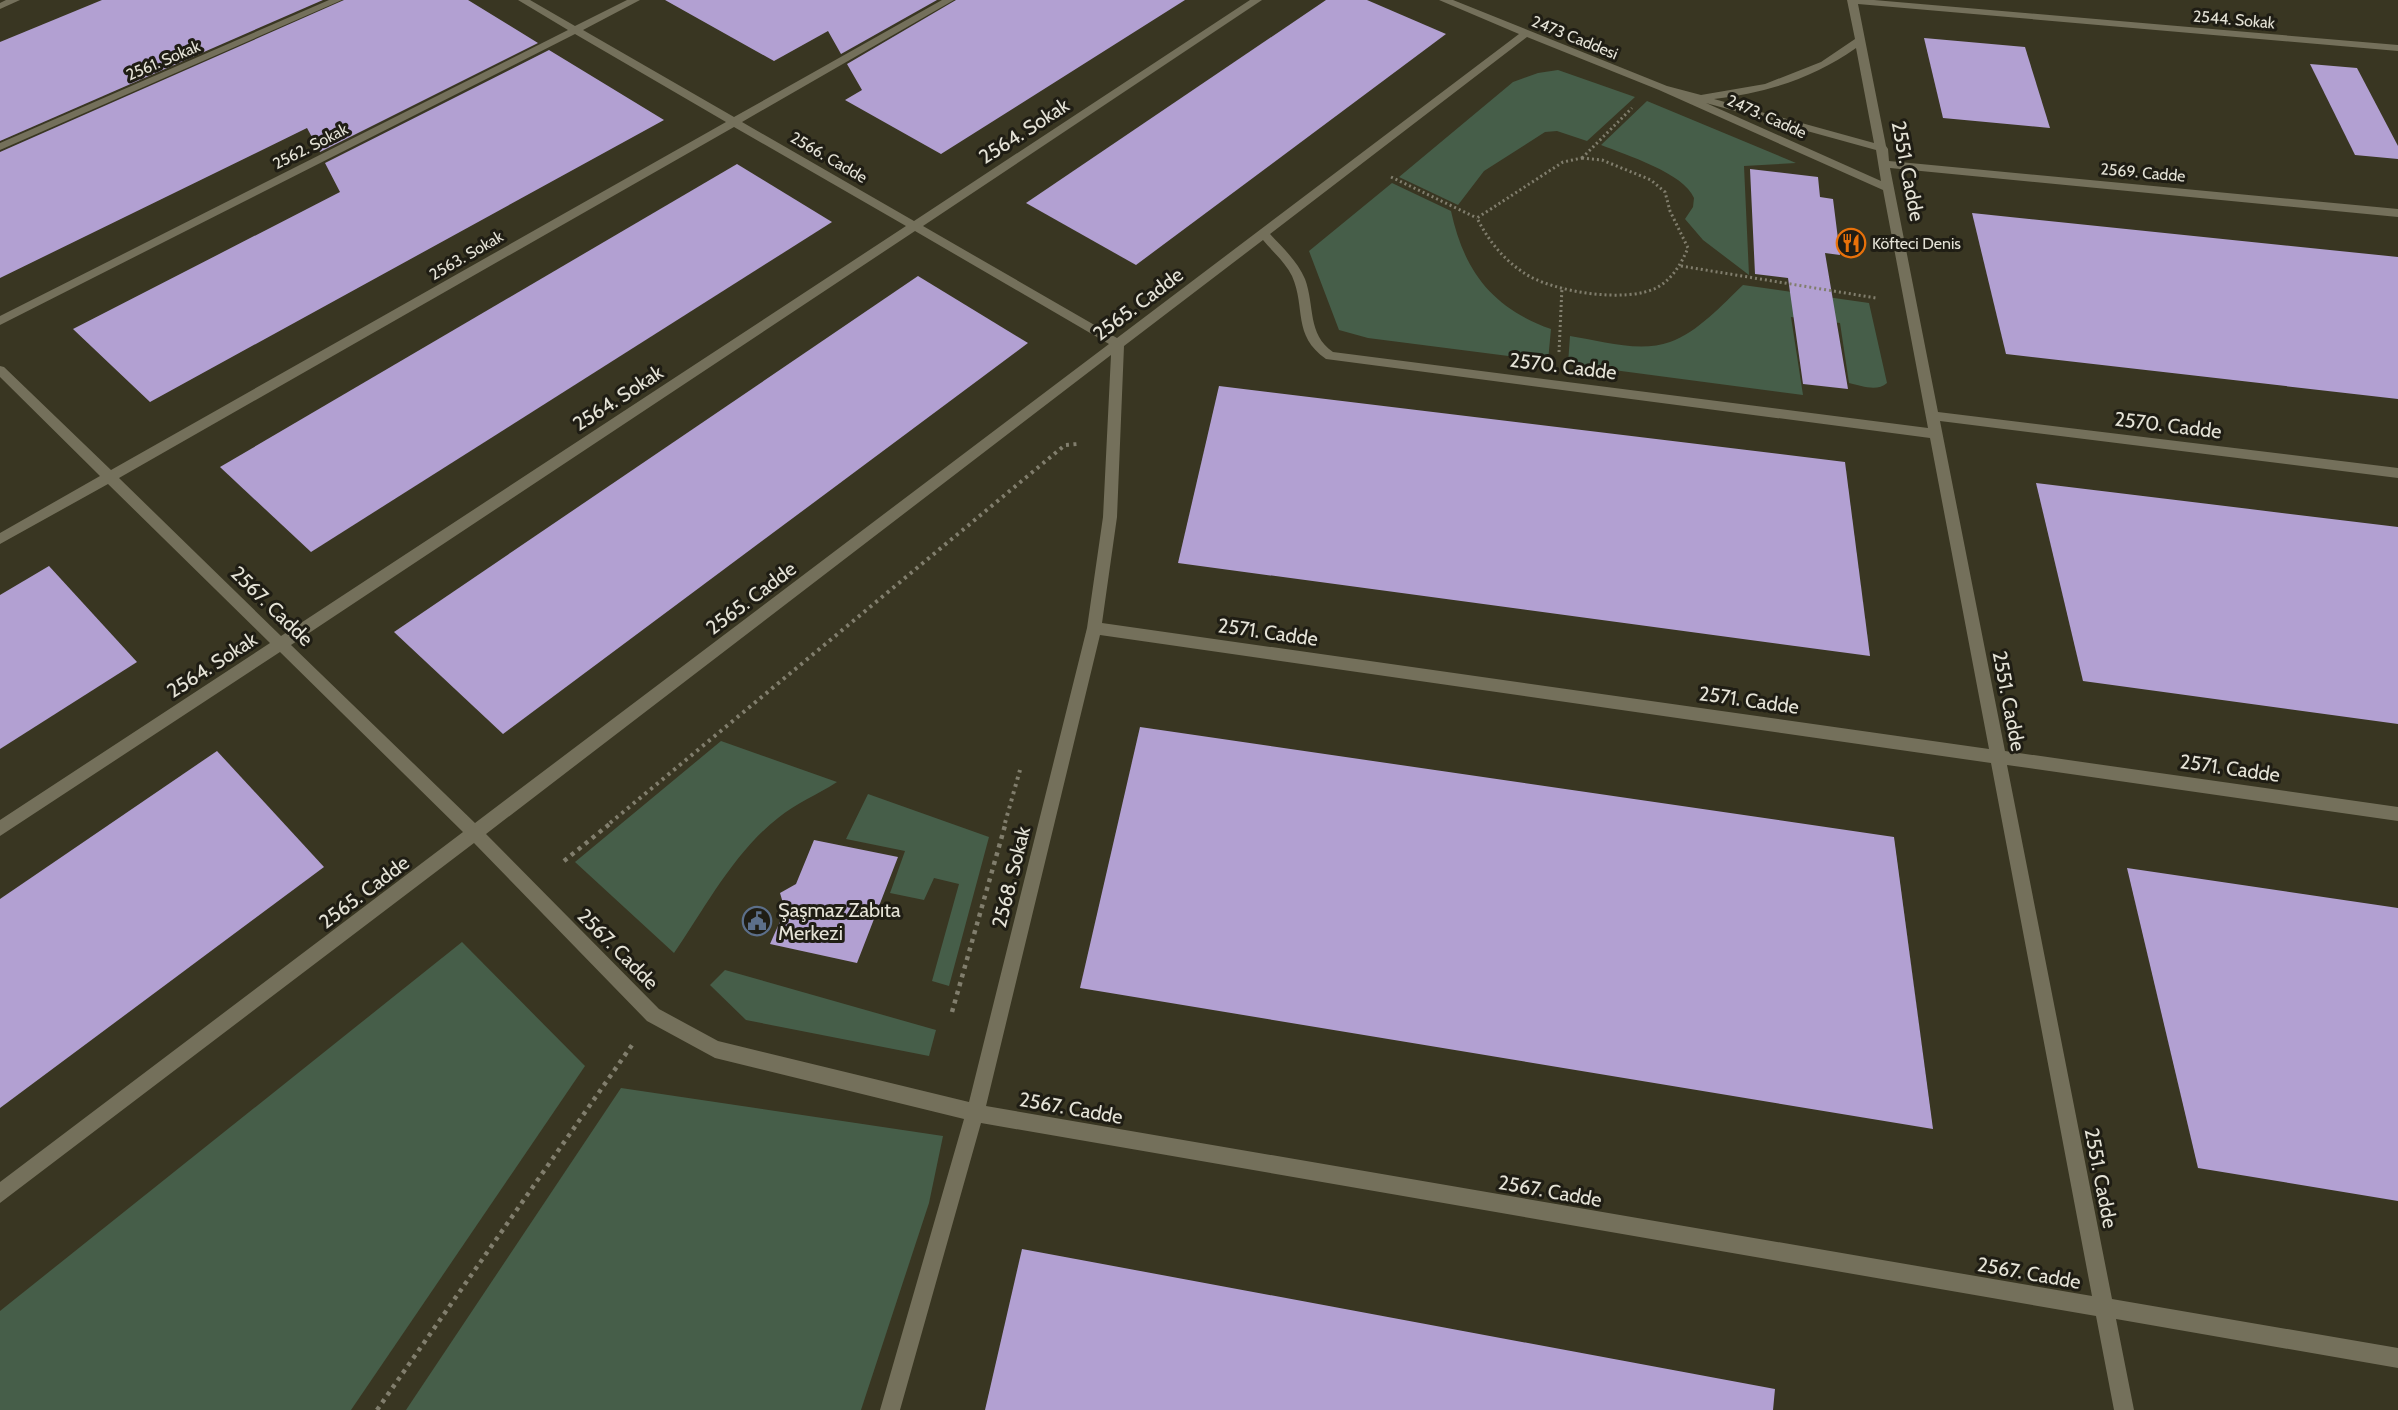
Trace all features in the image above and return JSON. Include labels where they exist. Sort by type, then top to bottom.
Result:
[{"type":"street","points":[[0,6],[15,0]]},
{"type":"street","name":"2561. Sokak","points":[[0,147],[337,0]]},
{"type":"street","name":"2566. Cadde","points":[[523,0],[1118,344]]},
{"type":"street","name":"2562. Sokak","points":[[0,321],[635,0]]},
{"type":"street","name":"2563. Sokak","points":[[0,539],[949,0]]},
{"type":"street","name":"2564. Sokak","points":[[0,828],[1257,0]]},
{"type":"street","name":"2473 Caddesi","points":[[1444,0],[1662,88]]},
{"type":"street","name":"2551. Cadde","points":[[1852,1],[1884,157],[2124,1410]]},
{"type":"street","name":"2544. Sokak","points":[[1852,1],[2398,48]]},
{"type":"street","name":"2565. Cadde","points":[[0,1194],[1525,34]]},
{"type":"street","name":"2473. Cadde","points":[[1697,98],[1767,88],[1820,66],[1860,40]]},
{"type":"street","name":"2473. Cadde","points":[[1662,88],[1884,157]]},
{"type":"street","name":"2473. Cadde","points":[[1662,88],[1890,189]]},
{"type":"street","name":"2569. Cadde","points":[[1884,157],[2398,213]]},
{"type":"street","name":"2570. Cadde","points":[[1263,233],[1293,268],[1304,295],[1310,336],[1316,348],[1330,356],[1936,434]]},
{"type":"street","name":"2568. Sokak","points":[[890,1410],[975,1113],[1094,628],[1110,517],[1118,344]]},
{"type":"street","name":"2567. Cadde","points":[[0,370],[474,833],[653,1015],[715,1048],[975,1113],[2398,1358]]},
{"type":"street","name":"2570. Cadde","points":[[1934,417],[2398,473]]},
{"type":"street","name":"2571. Cadde","points":[[1094,628],[2398,814]]},
{"type":"path","points":[[1582,158],[1636,104]]},
{"type":"path","points":[[1399,170],[1390,177],[1477,218],[1485,236],[1497,251],[1527,275],[1562,287],[1607,296],[1642,295],[1660,287],[1681,266],[1688,248],[1670,211],[1665,192],[1651,180],[1627,168],[1582,158],[1563,162],[1544,172],[1477,218]]},
{"type":"path","points":[[1681,266],[1912,305]]},
{"type":"path","points":[[1559,355],[1562,287]]},
{"type":"path","points":[[564,861],[1065,445],[1072,442],[1081,445]]},
{"type":"path","points":[[952,1012],[1023,759]]},
{"type":"path","points":[[377,1410],[653,1015]]},
{"type":"green space","points":[[1558,70],[1635,97],[1587,141],[1557,131],[1545,132],[1484,171],[1458,205],[1399,177],[1513,82],[1538,73]]},
{"type":"green space","points":[[1647,101],[1796,163],[1744,166],[1749,275],[1703,240],[1685,219],[1693,207],[1694,198],[1679,181],[1653,166],[1601,145]]},
{"type":"green space","points":[[1392,183],[1451,211],[1464,252],[1484,285],[1512,310],[1551,329],[1548,361],[1368,338],[1339,330],[1309,251]]},
{"type":"green space","points":[[1743,285],[1869,303],[1887,383],[1874,388],[1849,383],[1840,323],[1791,317],[1803,395],[1568,364],[1570,336],[1633,346],[1670,342],[1700,325]]},
{"type":"green space","points":[[721,741],[837,782],[792,808],[762,832],[721,881],[674,953],[575,862]]},
{"type":"green space","points":[[868,794],[989,837],[949,986],[932,981],[959,884],[934,878],[924,900],[890,893],[905,851],[846,839]]},
{"type":"green space","points":[[462,942],[585,1066],[351,1410],[0,1410],[0,1311]]},
{"type":"green space","points":[[725,970],[936,1030],[929,1056],[746,1020],[710,985]]},
{"type":"green space","points":[[621,1088],[943,1136],[929,1203],[861,1410],[406,1410]]},
{"type":"building","points":[[102,0],[323,0],[0,141],[0,42]]},
{"type":"building","points":[[344,0],[468,0],[538,43],[320,152],[307,128],[0,278],[0,152]]},
{"type":"building","points":[[665,0],[937,0],[841,54],[828,31],[774,61]]},
{"type":"building","points":[[956,0],[1185,0],[941,154],[845,100],[862,90],[847,64]]},
{"type":"building","points":[[1326,0],[1367,0],[1446,34],[1136,265],[1026,203]]},
{"type":"building","points":[[1924,38],[2025,47],[2050,128],[1943,118]]},
{"type":"building","points":[[549,50],[664,120],[150,402],[73,329],[340,192],[325,163]]},
{"type":"building","points":[[2310,64],[2357,68],[2398,146],[2398,159],[2355,155]]},
{"type":"building","points":[[737,164],[832,222],[311,552],[220,467]]},
{"type":"building","points":[[1750,169],[1818,177],[1820,197],[1833,199],[1840,255],[1825,253],[1848,389],[1803,384],[1788,278],[1755,274]]},
{"type":"building","points":[[1972,213],[2398,257],[2398,399],[2006,354]]},
{"type":"building","points":[[918,276],[1028,343],[503,734],[394,632]]},
{"type":"building","points":[[1219,386],[1845,462],[1870,656],[1178,563]]},
{"type":"building","points":[[2036,483],[2398,527],[2398,724],[2083,681]]},
{"type":"building","points":[[49,566],[137,662],[0,749],[0,595]]},
{"type":"building","points":[[1140,727],[1894,837],[1933,1129],[1080,988]]},
{"type":"building","points":[[217,751],[324,867],[0,1108],[0,899]]},
{"type":"building","points":[[814,840],[898,857],[857,963],[770,944],[785,910],[780,893],[796,884]]},
{"type":"building","points":[[2127,868],[2398,908],[2398,1201],[2198,1168]]},
{"type":"building","points":[[1022,1249],[1775,1389],[1773,1410],[985,1410]]},
{"type":"place","name":"Köfteci Denis","points":[[1851,243]]},
{"type":"place","name":"Şaşmaz Zabıta Merkezi","points":[[757,921]]}]
